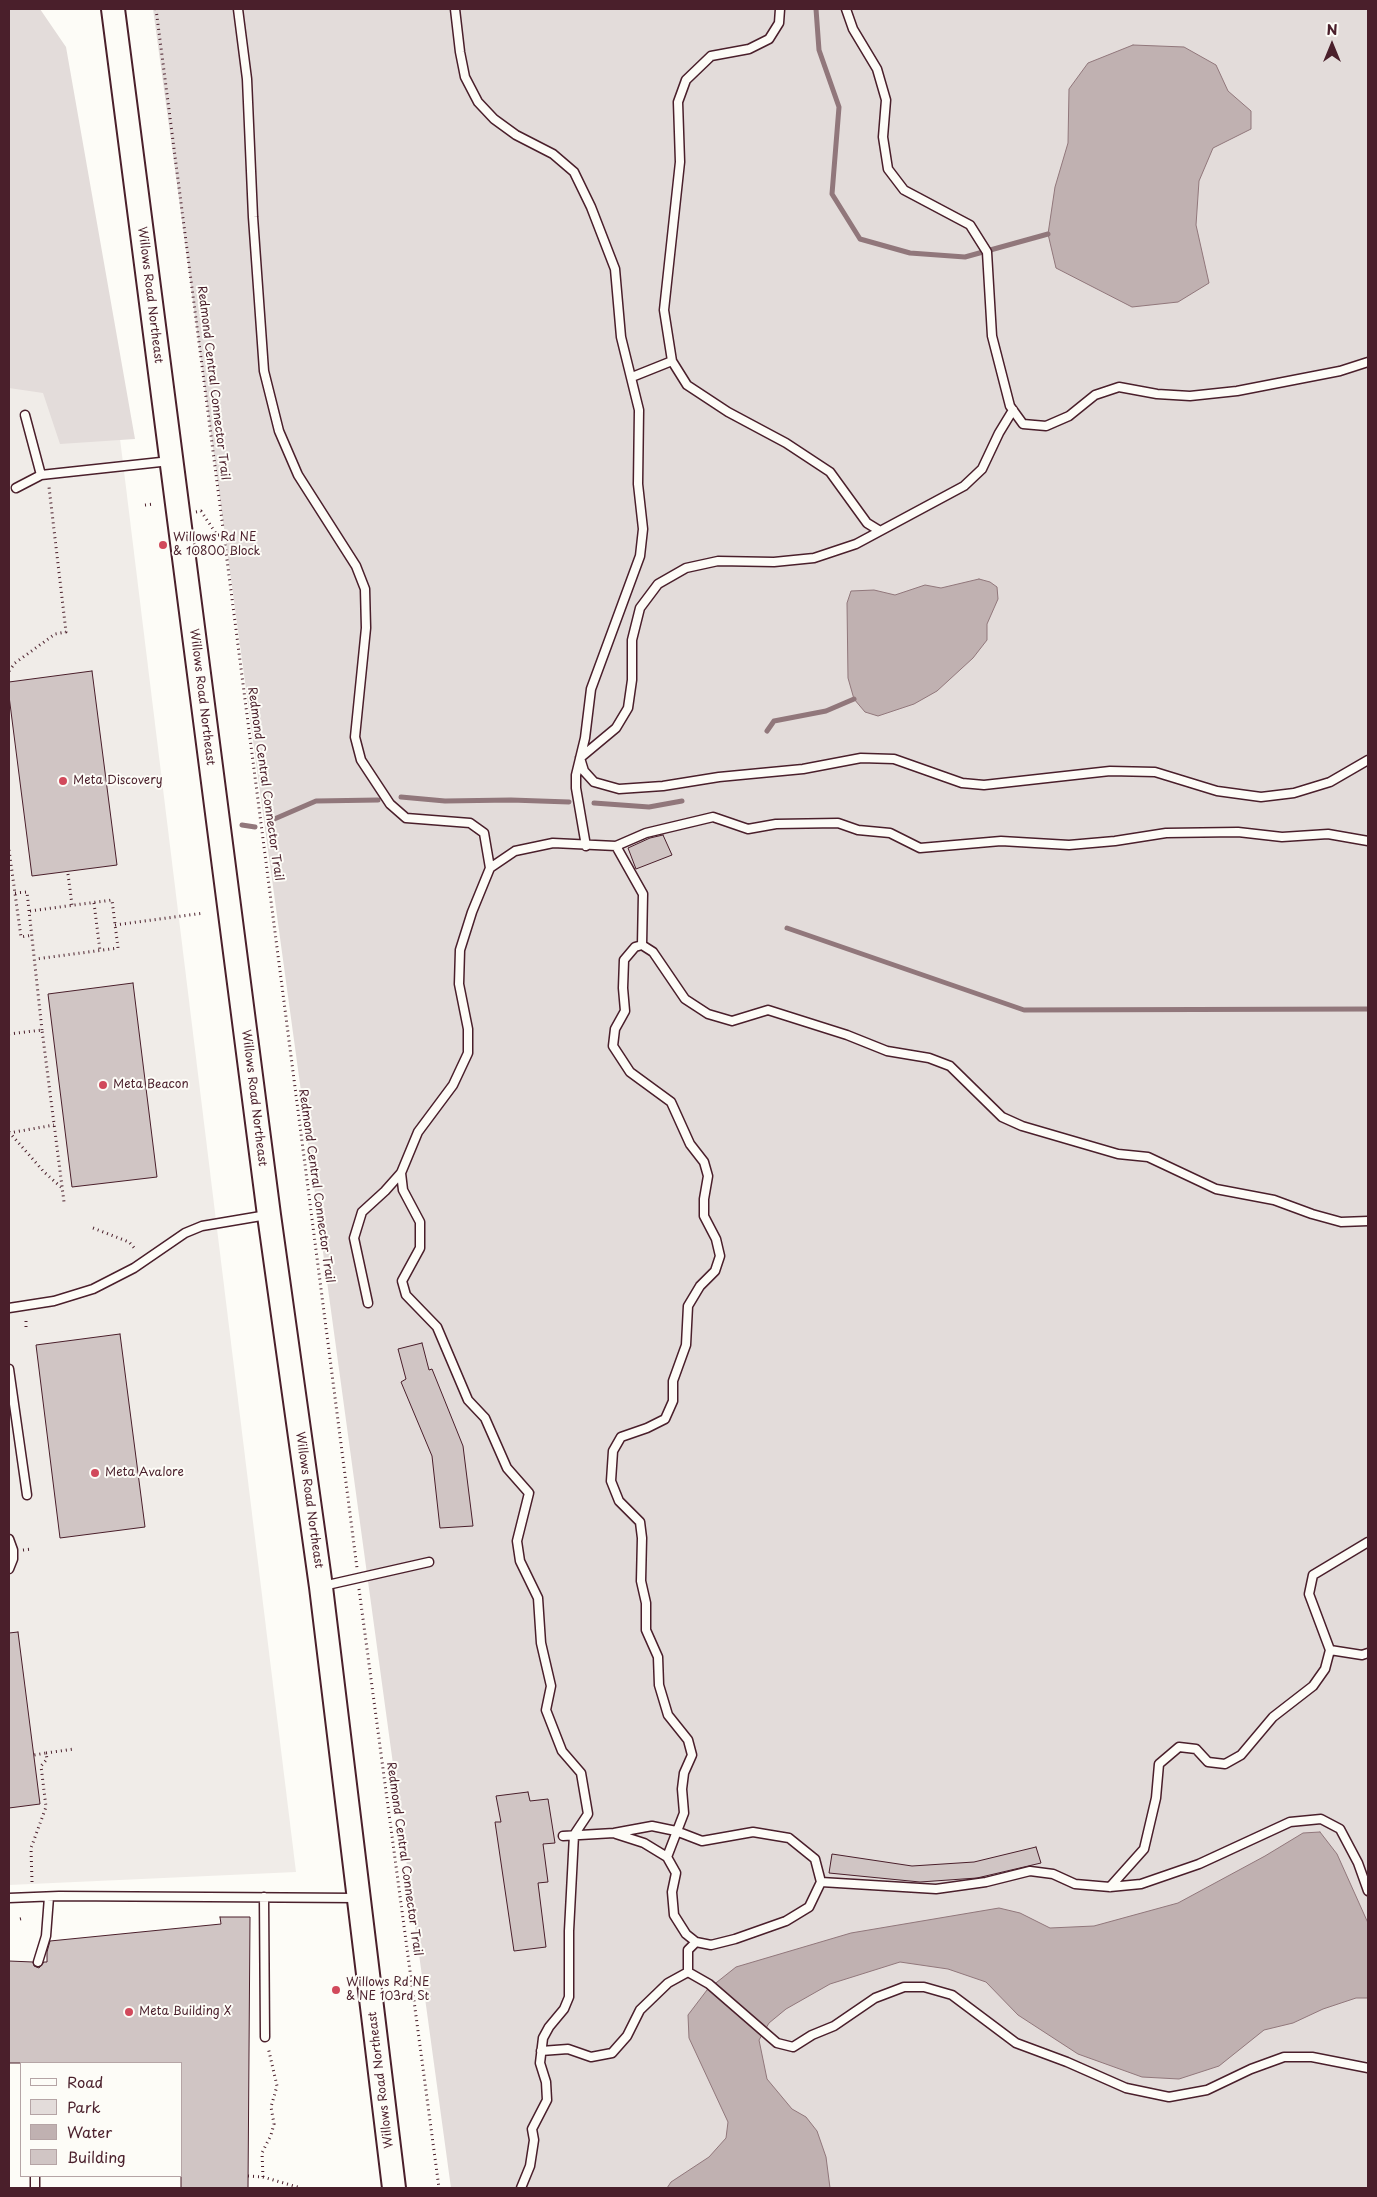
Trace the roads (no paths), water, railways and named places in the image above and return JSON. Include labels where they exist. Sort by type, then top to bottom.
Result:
[{"type":"main road","name":"Willows Road Northeast","points":[[113,9],[269,1215],[321,1587],[394,2188]]},
{"type":"lane","points":[[238,9],[247,79],[252,217],[264,371],[279,431],[298,474],[356,566],[365,589],[366,628],[355,737],[361,760],[390,804],[406,818],[470,823],[484,833],[490,868],[472,912],[460,950],[459,984],[468,1029],[468,1052],[453,1085],[418,1132],[401,1174],[362,1212],[354,1238],[368,1303]]},
{"type":"lane","points":[[455,9],[465,77],[478,102],[494,119],[516,135],[553,154],[574,172],[591,207],[615,269],[621,336],[639,410],[638,484],[643,529],[640,556],[591,689],[585,738],[576,775],[576,788],[586,846]]},
{"type":"lane","points":[[780,9],[779,23],[769,39],[749,49],[711,56],[686,80],[678,102],[680,162],[664,310],[672,361],[687,385],[728,412],[786,443],[830,472],[867,523],[880,531]]},
{"type":"lane","points":[[846,9],[852,29],[876,69],[886,100],[883,136],[888,169],[904,190],[970,225],[987,252],[992,336],[1010,406],[1023,424],[1046,426],[1069,416],[1095,395],[1119,387],[1157,394],[1190,396],[1247,389],[1340,371],[1368,362]]},
{"type":"lane","points":[[632,378],[672,361]]},
{"type":"lane","points":[[580,758],[616,728],[628,708],[632,680],[632,640],[640,608],[658,584],[686,568],[718,561],[774,562],[814,558],[856,544],[964,486],[982,469],[1013,410]]},
{"type":"lane","points":[[25,415],[41,475]]},
{"type":"lane","points":[[16,488],[41,475],[172,460]]},
{"type":"lane","points":[[580,758],[584,771],[594,782],[619,789],[663,786],[719,777],[803,769],[861,758],[894,759],[962,782],[984,786],[1067,774],[1110,771],[1155,772],[1217,791],[1262,797],[1294,793],[1330,782],[1368,760]]},
{"type":"lane","points":[[490,868],[515,851],[553,843],[616,846],[646,832],[712,817],[748,829],[776,824],[838,822],[858,830],[890,832],[920,848],[1001,841],[1069,845],[1115,841],[1166,833],[1238,832],[1282,837],[1328,834],[1368,841]]},
{"type":"lane","points":[[616,846],[643,894],[642,945]]},
{"type":"lane","points":[[667,1857],[684,1813],[684,1773],[692,1755],[688,1740],[668,1715],[659,1685],[658,1657],[646,1630],[646,1603],[641,1581],[642,1538],[640,1522],[619,1501],[611,1481],[613,1451],[621,1437],[647,1428],[665,1419],[673,1401],[673,1380],[686,1345],[688,1306],[700,1286],[716,1270],[720,1256],[716,1239],[704,1216],[704,1199],[708,1176],[704,1162],[690,1144],[671,1102],[630,1072],[613,1046],[615,1029],[625,1011],[622,988],[624,960],[635,947],[642,945],[653,952],[685,999],[708,1014],[732,1021],[768,1010],[847,1035],[887,1051],[929,1058],[950,1066],[1002,1117],[1022,1126],[1118,1154],[1148,1157],[1216,1189],[1274,1200],[1341,1222],[1368,1221]]},
{"type":"lane","points":[[401,1174],[403,1190],[420,1222],[420,1248],[402,1281],[406,1295],[437,1327],[468,1400],[484,1418],[507,1468],[529,1493],[517,1541],[520,1561],[538,1598],[541,1643],[551,1686],[546,1710],[562,1751],[581,1773],[588,1814],[574,1835],[569,1931],[569,1996],[564,2009],[549,2027],[543,2038],[540,2063],[546,2082],[547,2100],[532,2129],[534,2140],[530,2166],[521,2188]]},
{"type":"lane","points":[[9,1308],[54,1300],[93,1289],[134,1268],[185,1234],[202,1226],[269,1215]]},
{"type":"lane","points":[[9,1370],[27,1495]]},
{"type":"lane","points":[[9,1539],[13,1550],[13,1559],[9,1569]]},
{"type":"lane","points":[[1110,1887],[1144,1850],[1156,1798],[1159,1764],[1179,1747],[1196,1750],[1208,1762],[1225,1764],[1241,1755],[1273,1717],[1313,1686],[1325,1669],[1330,1650],[1308,1594],[1313,1575],[1368,1542]]},
{"type":"lane","points":[[321,1587],[428,1562]]},
{"type":"lane","points":[[1330,1650],[1362,1655],[1368,1653]]},
{"type":"lane","points":[[820,1882],[936,1889],[986,1882],[1030,1871],[1053,1874],[1075,1884],[1110,1887],[1141,1884],[1199,1864],[1290,1822],[1321,1820],[1340,1829],[1358,1863],[1368,1891]]},
{"type":"lane","points":[[563,1836],[614,1833],[652,1826],[676,1831],[702,1841],[753,1832],[789,1838],[815,1860],[820,1882],[809,1907],[786,1921],[735,1940],[711,1945],[696,1942],[686,1934],[674,1915],[672,1892],[676,1873],[667,1857],[644,1843],[614,1833]]},
{"type":"lane","points":[[38,1962],[46,1936],[49,1897]]},
{"type":"lane","points":[[264,1897],[265,2036]]},
{"type":"lane","points":[[9,1898],[359,1898]]},
{"type":"lane","points":[[688,1972],[688,1950],[696,1942]]},
{"type":"lane","points":[[541,2051],[568,2049],[591,2056],[612,2053],[626,2036],[640,2010],[668,1983],[688,1972]]},
{"type":"lane","points":[[688,1972],[709,1984],[777,2043],[793,2048],[812,2035],[834,2026],[875,1998],[904,1987],[924,1987],[952,1995],[1016,2043],[1067,2062],[1126,2088],[1169,2097],[1207,2090],[1251,2069],[1284,2058],[1312,2057],[1368,2068]]},
{"type":"water","points":[[1133,45],[1184,47],[1216,65],[1228,91],[1251,111],[1251,129],[1213,148],[1199,181],[1196,225],[1209,283],[1178,302],[1132,307],[1056,268],[1048,234],[1055,187],[1068,143],[1069,89],[1088,63]]},
{"type":"water","points":[[979,579],[990,582],[997,587],[998,599],[987,624],[987,640],[973,658],[937,691],[914,704],[878,716],[865,712],[854,699],[848,678],[847,603],[851,591],[874,590],[895,595],[925,585],[941,588]]},
{"type":"water","points":[[1320,1832],[1337,1854],[1368,1923],[1368,1998],[1356,1998],[1323,2009],[1293,2023],[1264,2030],[1219,2066],[1179,2079],[1142,2077],[1078,2054],[1018,2015],[986,1982],[948,1969],[900,1962],[830,1984],[786,2009],[769,2023],[759,2040],[767,2079],[792,2109],[806,2117],[817,2131],[826,2157],[830,2188],[667,2188],[671,2182],[709,2157],[726,2138],[728,2122],[689,2038],[688,2015],[707,1990],[736,1967],[851,1933],[999,1908],[1020,1913],[1050,1928],[1094,1926],[1178,1903],[1265,1856],[1303,1833]]},
{"type":"waterway","points":[[816,9],[819,50],[839,107],[832,194],[860,239],[910,253],[965,257],[1048,234]]},
{"type":"waterway","points":[[767,731],[774,721],[826,711],[854,699]]},
{"type":"waterway","points":[[401,797],[445,801],[511,800],[569,802]]},
{"type":"waterway","points":[[272,820],[316,801],[378,800]]},
{"type":"waterway","points":[[594,803],[649,807],[682,801]]},
{"type":"waterway","points":[[242,825],[255,827]]},
{"type":"waterway","points":[[787,928],[1024,1010],[1368,1009]]},
{"type":"place","name":"Willows Rd NE & 10800 Block","points":[[163,545]]},
{"type":"place","name":"Meta Discovery","points":[[63,781]]},
{"type":"place","name":"Meta Beacon","points":[[103,1085]]},
{"type":"place","name":"Meta Avalore","points":[[95,1473]]},
{"type":"place","name":"Willows Rd NE & NE 103rd St","points":[[336,1990]]},
{"type":"place","name":"Meta Building X","points":[[129,2012]]}]
